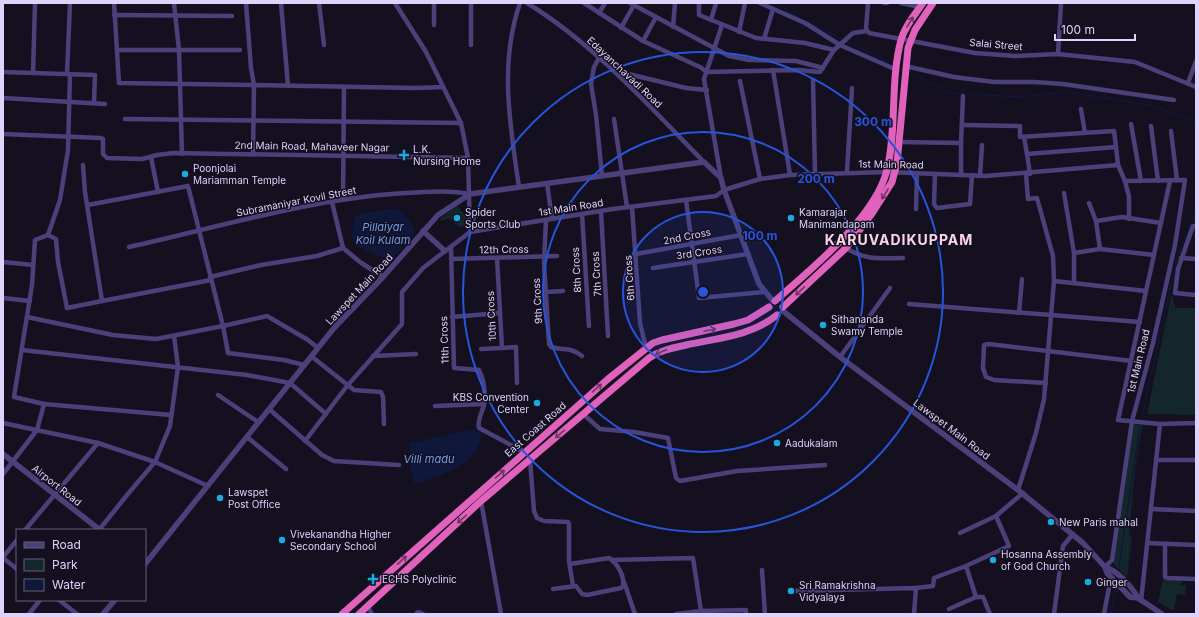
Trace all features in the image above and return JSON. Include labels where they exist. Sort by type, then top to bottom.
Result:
[{"type":"highway","name":"East Coast Road","points":[[359,614],[481,502],[656,353],[750,331],[766,324],[846,248],[881,200],[896,172],[905,66],[910,41],[933,3]]},
{"type":"highway","name":"East Coast Road","points":[[342,614],[608,378],[646,348],[662,340],[741,322],[772,303],[831,251],[875,196],[887,172],[901,39],[921,5]]},
{"type":"highway","points":[[780,302],[781,311],[770,313],[772,303],[780,302]]},
{"type":"street","points":[[33,73],[35,3]]},
{"type":"street","points":[[48,235],[60,200],[69,137],[70,3]]},
{"type":"street","points":[[114,3],[119,83],[344,87],[443,87]]},
{"type":"street","points":[[174,3],[181,84],[182,119],[180,123],[182,154]]},
{"type":"street","points":[[246,3],[254,85],[253,154]]},
{"type":"street","points":[[282,3],[288,86]]},
{"type":"street","points":[[319,3],[324,45]]},
{"type":"street","points":[[395,3],[426,52],[461,122],[468,158],[470,232]]},
{"type":"street","points":[[434,3],[434,25]]},
{"type":"street","points":[[471,3],[471,45]]},
{"type":"street","points":[[519,187],[507,89],[515,17],[520,3]]},
{"type":"street","name":"Edayanchavadi Road","points":[[527,3],[555,20],[599,58],[704,162]]},
{"type":"street","points":[[584,3],[621,28],[700,67],[707,72],[773,70],[820,72],[834,50],[853,34],[867,31],[868,3]]},
{"type":"street","points":[[599,13],[606,3]]},
{"type":"street","points":[[673,27],[675,3]]},
{"type":"street","points":[[699,3],[699,15],[739,32],[764,39],[805,43],[834,50]]},
{"type":"street","points":[[711,20],[716,3]]},
{"type":"street","points":[[739,32],[745,3]]},
{"type":"street","points":[[760,3],[804,23],[842,44],[897,70]]},
{"type":"street","points":[[901,3],[921,5]]},
{"type":"street","points":[[1058,54],[1061,3]]},
{"type":"street","points":[[621,28],[633,4],[715,50],[729,56],[749,60],[796,61],[823,68]]},
{"type":"street","points":[[764,39],[773,9]]},
{"type":"street","points":[[114,15],[232,16]]},
{"type":"street","points":[[643,40],[656,17]]},
{"type":"street","points":[[722,25],[715,50],[704,79],[707,90],[720,178],[759,284],[772,303]]},
{"type":"street","name":"Salai Street","points":[[867,31],[869,33],[975,53],[1016,56],[1058,54],[1135,62],[1196,87]]},
{"type":"street","points":[[117,50],[240,50]]},
{"type":"street","points":[[599,58],[594,67],[591,84],[596,115],[602,176]]},
{"type":"street","points":[[1188,83],[1196,61]]},
{"type":"street","points":[[905,66],[954,77],[994,82],[1063,84],[1174,100]]},
{"type":"street","points":[[612,70],[686,88],[707,90]]},
{"type":"street","points":[[773,70],[790,175]]},
{"type":"street","points":[[3,72],[95,75],[94,103]]},
{"type":"street","points":[[813,80],[815,174]]},
{"type":"street","points":[[740,81],[760,179]]},
{"type":"street","points":[[343,200],[344,87]]},
{"type":"street","points":[[847,172],[852,88]]},
{"type":"street","points":[[961,174],[963,96]]},
{"type":"street","points":[[3,98],[105,104]]},
{"type":"street","points":[[1081,109],[1085,133]]},
{"type":"street","points":[[125,119],[461,122]]},
{"type":"street","name":"6th Cross","points":[[614,119],[630,207],[636,254],[640,323],[646,348]]},
{"type":"street","points":[[1131,124],[1141,181]]},
{"type":"street","points":[[962,125],[1020,126],[1020,137],[1114,131],[1118,165],[1130,197],[1129,219]]},
{"type":"street","points":[[1151,126],[1158,181]]},
{"type":"street","points":[[1125,181],[1177,180],[1171,131]]},
{"type":"street","points":[[3,134],[69,137]]},
{"type":"street","name":"2nd Main Road, Mahaveer Nagar","points":[[69,137],[103,139],[102,154],[107,158],[142,159],[157,155],[182,154],[343,155],[468,158]]},
{"type":"street","points":[[960,533],[996,516],[1020,491],[1044,399],[1054,281],[1053,256],[1037,198],[1028,198],[1027,154],[1024,137]]},
{"type":"street","points":[[899,142],[961,143]]},
{"type":"street","points":[[980,176],[982,145]]},
{"type":"street","points":[[1027,154],[1116,148]]},
{"type":"street","points":[[151,157],[158,192]]},
{"type":"street","points":[[704,162],[720,178]]},
{"type":"street","name":"Lawspet Main Road","points":[[146,563],[334,328],[383,277],[438,215],[470,194],[704,162]]},
{"type":"street","name":"1st Main Road","points":[[305,441],[347,386],[402,324],[402,292],[423,268],[470,232],[601,211],[716,196],[724,190],[760,179],[790,175],[847,172],[896,172],[980,176],[1028,174],[1118,165]]},
{"type":"street","points":[[83,166],[102,301]]},
{"type":"street","points":[[916,209],[917,173]]},
{"type":"street","points":[[935,174],[934,204],[937,208],[970,204],[972,175]]},
{"type":"street","name":"1st Main Road","points":[[1105,567],[1112,560],[1132,422],[1153,343],[1175,245],[1185,180],[1177,180]]},
{"type":"street","points":[[1170,181],[1118,420],[1160,424],[1196,424]]},
{"type":"street","points":[[547,183],[552,219]]},
{"type":"street","points":[[88,205],[188,186],[223,326],[228,353],[284,360],[304,365]]},
{"type":"street","name":"Subramaniyar Kovil Street","points":[[129,247],[332,202],[381,194],[452,191],[470,194]]},
{"type":"street","points":[[1064,193],[1074,253],[1074,283]]},
{"type":"street","points":[[686,200],[691,244],[700,298],[765,292]]},
{"type":"street","points":[[332,202],[343,248],[360,262],[383,277]]},
{"type":"street","points":[[1089,203],[1096,221],[1100,249]]},
{"type":"street","name":"7th Cross","points":[[601,211],[608,336]]},
{"type":"street","name":"8th Cross","points":[[582,214],[589,326]]},
{"type":"street","points":[[1096,221],[1122,217],[1161,223]]},
{"type":"street","name":"9th Cross","points":[[546,220],[544,257],[547,320],[551,347],[571,349],[582,356]]},
{"type":"street","points":[[1196,226],[1193,226],[1178,269],[1175,293],[1196,295]]},
{"type":"street","points":[[423,231],[445,251]]},
{"type":"street","points":[[171,416],[44,404],[14,397],[30,301],[35,240],[48,235],[56,239],[58,262],[67,308],[211,278],[261,265],[317,256],[343,248]]},
{"type":"street","name":"2nd Cross","points":[[636,254],[741,235]]},
{"type":"street","name":"11th Cross","points":[[451,247],[454,368],[480,370],[484,391],[484,404],[478,424],[479,428],[524,452]]},
{"type":"street","points":[[846,248],[860,256],[867,258],[903,258]]},
{"type":"street","points":[[1074,253],[1100,249],[1154,255]]},
{"type":"street","name":"3rd Cross","points":[[653,268],[748,254]]},
{"type":"street","name":"12th Cross","points":[[451,259],[557,256]]},
{"type":"street","name":"10th Cross","points":[[497,258],[502,348],[516,348],[518,383]]},
{"type":"street","points":[[1182,258],[1196,259]]},
{"type":"street","points":[[3,262],[33,265]]},
{"type":"street","points":[[1019,313],[1022,279]]},
{"type":"street","points":[[1054,281],[1146,291]]},
{"type":"street","points":[[840,357],[890,288]]},
{"type":"street","points":[[546,292],[563,291]]},
{"type":"street","points":[[3,298],[30,301]]},
{"type":"street","points":[[909,304],[1140,322]]},
{"type":"street","name":"Lawspet Main Road","points":[[781,311],[840,357],[1020,491],[1073,534],[1105,567]]},
{"type":"street","points":[[452,317],[500,313]]},
{"type":"street","points":[[27,317],[114,335],[156,339],[267,316],[308,340],[318,348]]},
{"type":"street","points":[[100,529],[155,462],[170,426],[178,367],[174,336]]},
{"type":"street","points":[[1046,383],[994,380],[986,377],[983,368],[984,345],[989,344],[1132,361]]},
{"type":"street","points":[[481,349],[502,348]]},
{"type":"street","points":[[22,350],[247,375],[290,383],[326,414]]},
{"type":"street","points":[[373,356],[416,354]]},
{"type":"street","points":[[311,356],[347,386],[358,391],[381,392],[383,397],[384,424]]},
{"type":"street","points":[[218,395],[258,422]]},
{"type":"street","points":[[3,474],[14,463],[37,430],[44,404]]},
{"type":"street","points":[[435,406],[484,404]]},
{"type":"street","points":[[269,409],[322,455],[334,461],[399,465]]},
{"type":"street","points":[[583,414],[600,429],[634,432],[668,438],[676,478],[680,481],[737,471],[824,465]]},
{"type":"street","points":[[3,423],[98,443],[155,462],[208,486]]},
{"type":"street","points":[[1139,600],[1160,424]]},
{"type":"street","points":[[247,436],[286,469]]},
{"type":"street","points":[[26,529],[98,443]]},
{"type":"street","name":"Airport Road","points":[[3,454],[98,529]]},
{"type":"street","points":[[530,460],[535,515],[540,521],[568,522],[570,564],[573,586]]},
{"type":"street","points":[[1156,460],[1196,460]]},
{"type":"street","points":[[481,502],[501,614]]},
{"type":"street","points":[[1151,509],[1196,511]]},
{"type":"street","points":[[793,591],[916,588],[933,586],[934,578],[966,566],[1009,546],[996,516]]},
{"type":"street","points":[[1054,614],[1063,546],[1073,534]]},
{"type":"street","points":[[16,541],[3,558],[16,568]]},
{"type":"street","points":[[1147,543],[1196,545]]},
{"type":"street","points":[[1165,544],[1165,577],[1196,579]]},
{"type":"street","points":[[570,564],[600,558],[609,558],[612,560],[693,558],[701,611]]},
{"type":"street","points":[[612,560],[623,577],[635,614]]},
{"type":"street","points":[[966,566],[976,596]]},
{"type":"street","points":[[1105,567],[1111,577],[1130,596],[1160,613]]},
{"type":"street","points":[[1105,567],[1112,570],[1135,593],[1139,600]]},
{"type":"street","points":[[762,570],[764,614]]},
{"type":"street","points":[[1104,614],[1111,577]]},
{"type":"street","points":[[553,590],[573,586],[579,588],[582,594],[587,595],[621,588],[624,582]]},
{"type":"street","points":[[914,614],[916,588]]},
{"type":"street","points":[[949,609],[976,596],[983,597],[990,614]]},
{"type":"street","points":[[29,614],[39,601]]},
{"type":"street","points":[[60,601],[77,614]]},
{"type":"street","points":[[103,614],[113,601]]},
{"type":"street","points":[[368,607],[372,614]]},
{"type":"street","points":[[676,614],[701,611],[746,610],[746,614]]},
{"type":"street","points":[[416,614],[418,612],[423,614]]},
{"type":"green space","points":[[457,206],[470,222],[469,226],[459,227],[449,218],[441,221],[440,219]]},
{"type":"green space","points":[[1171,296],[1173,297],[1175,308],[1196,308],[1196,415],[1147,414]]},
{"type":"green space","points":[[1133,424],[1143,425],[1134,480],[1129,535],[1132,536],[1127,577],[1113,563]]},
{"type":"green space","points":[[1163,579],[1182,580],[1181,585],[1186,585],[1185,595],[1177,594],[1174,611],[1158,602]]},
{"type":"water","name":"Pillaiyar Koil Kulam","points":[[394,209],[402,213],[411,223],[415,232],[391,259],[378,256],[355,245],[352,236],[355,217],[363,213]]},
{"type":"water","name":"Villi madu","points":[[473,429],[482,436],[478,447],[465,463],[446,473],[415,484],[409,463],[410,443]]},
{"type":"waterway","points":[[775,3],[801,19]]},
{"type":"waterway","points":[[808,22],[890,63]]},
{"type":"waterway","points":[[913,74],[951,93],[1018,97],[1066,92],[1150,105],[1189,120],[1196,125]]},
{"type":"waterway","points":[[1142,418],[1176,261],[1196,212]]},
{"type":"waterway","points":[[1118,573],[1140,427]]},
{"type":"waterway","points":[[1111,614],[1116,585]]},
{"type":"place","name":"L.K. Nursing Home","points":[[404,155]]},
{"type":"place","name":"Poonjolai Mariamman Temple","points":[[185,174]]},
{"type":"place","name":"Spider Sports Club","points":[[457,218]]},
{"type":"place","name":"Kamarajar Manimandapam","points":[[791,218]]},
{"type":"place","name":"Sithananda Swamy Temple","points":[[823,325]]},
{"type":"place","name":"KBS Convention Center","points":[[537,403]]},
{"type":"place","name":"Aadukalam","points":[[777,443]]},
{"type":"place","name":"Lawspet Post Office","points":[[220,498]]},
{"type":"place","name":"New Paris mahal","points":[[1051,522]]},
{"type":"place","name":"Vivekanandha Higher Secondary School","points":[[282,540]]},
{"type":"place","name":"Hosanna Assembly of God Church","points":[[993,560]]},
{"type":"place","name":"ECHS Polyclinic","points":[[373,579]]},
{"type":"place","name":"Ginger","points":[[1088,582]]},
{"type":"place","name":"Sri Ramakrishna Vidyalaya","points":[[791,591]]},
{"type":"district","name":"KARUVADIKUPPAM","points":[[899,240]]}]
